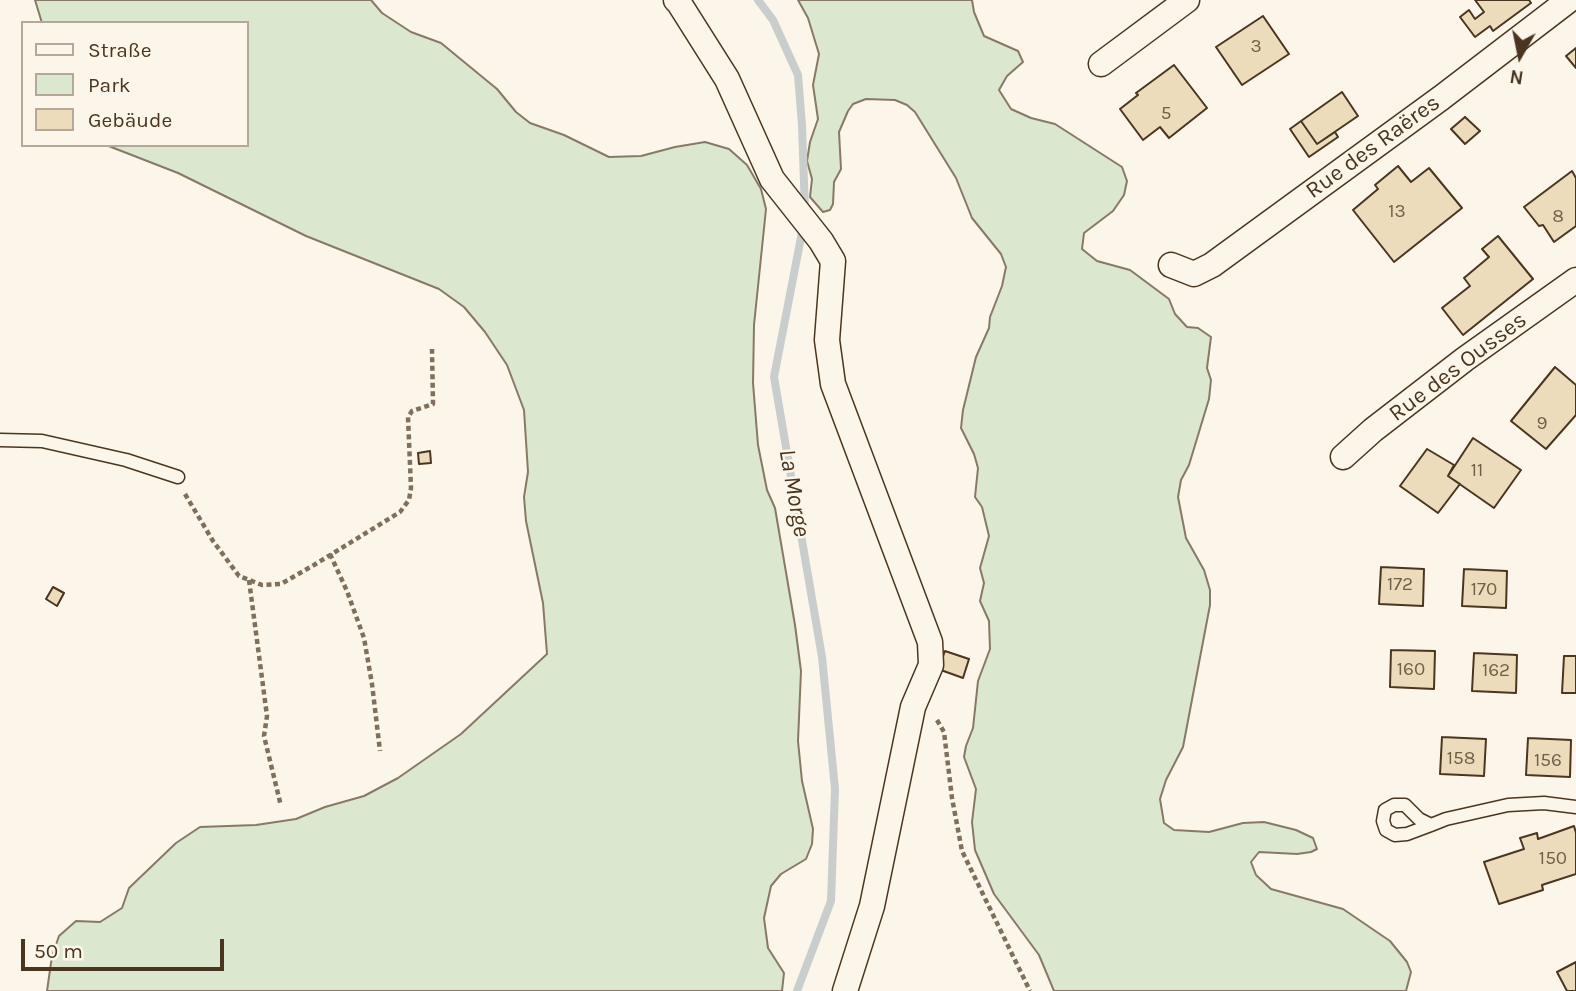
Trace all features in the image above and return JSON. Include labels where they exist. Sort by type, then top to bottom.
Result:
[{"type":"street","points":[[676,0],[727,79],[772,179],[833,261],[827,340],[833,384],[930,642],[930,665],[913,707],[872,906],[845,991]]},
{"type":"street","points":[[1101,64],[1187,0]]},
{"type":"street","name":"Rue des Raëres","points":[[1171,265],[1194,274],[1212,265],[1441,98],[1569,0]]},
{"type":"street","name":"Rue des Ousses","points":[[1343,457],[1373,430],[1465,359],[1576,280]]},
{"type":"lane","points":[[0,440],[43,440],[126,460],[178,477]]},
{"type":"lane","points":[[1431,825],[1508,805],[1544,803],[1576,807]]},
{"type":"path","points":[[178,477],[224,558],[239,576],[262,585],[281,584],[400,512],[409,500],[411,488],[408,417],[412,411],[433,404],[432,349]]},
{"type":"path","points":[[330,554],[364,638],[380,751]]},
{"type":"path","points":[[249,580],[267,716],[264,736],[281,806]]},
{"type":"path","points":[[920,692],[944,732],[962,851],[1030,991]]},
{"type":"green space","points":[[35,0],[371,0],[382,13],[411,32],[441,43],[497,89],[516,112],[530,123],[564,135],[609,157],[641,156],[705,142],[729,149],[747,165],[761,189],[766,209],[754,325],[753,383],[758,445],[767,490],[775,508],[795,625],[801,671],[798,741],[802,781],[813,829],[812,844],[806,859],[781,874],[771,886],[764,918],[768,948],[784,973],[782,991],[47,991],[52,956],[59,936],[76,921],[100,922],[122,908],[129,888],[176,843],[200,827],[256,825],[296,819],[364,796],[398,778],[461,734],[547,654],[543,603],[526,521],[524,497],[528,472],[524,410],[507,365],[464,307],[439,289],[306,236],[178,173],[111,147],[248,147],[248,21],[41,21]]},
{"type":"green space","points":[[798,0],[972,0],[984,36],[1018,51],[1023,62],[1007,76],[999,90],[1011,109],[1055,124],[1122,167],[1127,181],[1124,195],[1113,211],[1084,233],[1082,249],[1097,261],[1130,270],[1169,299],[1175,314],[1187,327],[1198,328],[1211,337],[1207,368],[1211,380],[1209,399],[1189,465],[1181,480],[1178,497],[1186,538],[1204,570],[1210,590],[1210,605],[1183,747],[1166,780],[1160,799],[1164,823],[1174,830],[1209,832],[1243,823],[1264,822],[1296,830],[1313,838],[1317,849],[1311,852],[1259,852],[1251,862],[1256,875],[1271,889],[1343,909],[1390,941],[1407,962],[1411,972],[1406,991],[1054,991],[1039,955],[994,894],[975,850],[972,822],[976,789],[964,757],[973,728],[978,681],[990,649],[989,621],[980,601],[984,583],[980,568],[989,536],[982,507],[975,497],[978,468],[961,428],[976,357],[989,328],[1006,267],[1001,254],[972,218],[956,178],[915,112],[895,100],[866,99],[853,104],[839,132],[841,169],[834,182],[833,204],[830,210],[823,212],[810,197],[812,179],[807,161],[818,119],[813,85],[819,54],[808,18]]},
{"type":"building","points":[[1475,0],[1529,0],[1531,3],[1493,31],[1490,26],[1475,37],[1460,17],[1469,10],[1475,19],[1484,12]]},
{"type":"building","points":[[1263,16],[1289,54],[1242,85],[1216,47]]},
{"type":"building","points":[[1576,48],[1576,68],[1566,56]]},
{"type":"building","points":[[1174,65],[1207,108],[1169,138],[1160,127],[1143,140],[1120,109],[1138,95],[1136,93]]},
{"type":"building","points":[[1342,92],[1358,116],[1317,144],[1301,121]]},
{"type":"building","points":[[1465,117],[1480,131],[1465,144],[1451,129]]},
{"type":"building","points":[[1301,121],[1317,144],[1335,132],[1338,137],[1309,157],[1290,129]]},
{"type":"building","points":[[1398,166],[1411,182],[1429,168],[1462,208],[1394,262],[1353,210],[1378,189],[1375,185]]},
{"type":"building","points":[[1572,171],[1576,178],[1576,226],[1554,242],[1543,225],[1539,226],[1524,207]]},
{"type":"building","points":[[1498,236],[1533,279],[1463,335],[1442,308],[1470,286],[1464,278],[1489,257],[1482,249]]},
{"type":"building","points":[[1555,367],[1576,385],[1576,415],[1546,449],[1511,421]]},
{"type":"building","points":[[1473,438],[1521,470],[1494,508],[1448,476]]},
{"type":"building","points":[[1427,449],[1454,465],[1448,476],[1460,484],[1438,513],[1400,486]]},
{"type":"building","points":[[430,451],[431,463],[419,464],[418,453]]},
{"type":"building","points":[[1381,567],[1424,569],[1423,606],[1379,604]]},
{"type":"building","points":[[1464,569],[1507,571],[1506,608],[1462,606]]},
{"type":"building","points":[[53,587],[64,593],[57,606],[46,599]]},
{"type":"building","points":[[1391,650],[1435,651],[1434,689],[1390,687]]},
{"type":"building","points":[[945,651],[969,659],[963,678],[938,669]]},
{"type":"building","points":[[1474,653],[1517,655],[1516,693],[1472,691]]},
{"type":"building","points":[[1564,656],[1576,656],[1576,693],[1562,693]]},
{"type":"building","points":[[1442,737],[1486,739],[1484,776],[1440,774]]},
{"type":"building","points":[[1528,738],[1571,740],[1570,777],[1526,775]]},
{"type":"building","points":[[1574,826],[1576,874],[1542,885],[1543,890],[1499,904],[1484,862],[1524,849],[1520,838],[1537,833],[1538,839]]},
{"type":"building","points":[[1576,962],[1576,991],[1567,991],[1557,972]]},
{"type":"waterway","name":"La Morge","points":[[758,0],[773,20],[798,75],[805,211]]},
{"type":"waterway","name":"La Morge","points":[[797,991],[831,901],[835,789],[822,657],[774,377],[803,227]]}]
